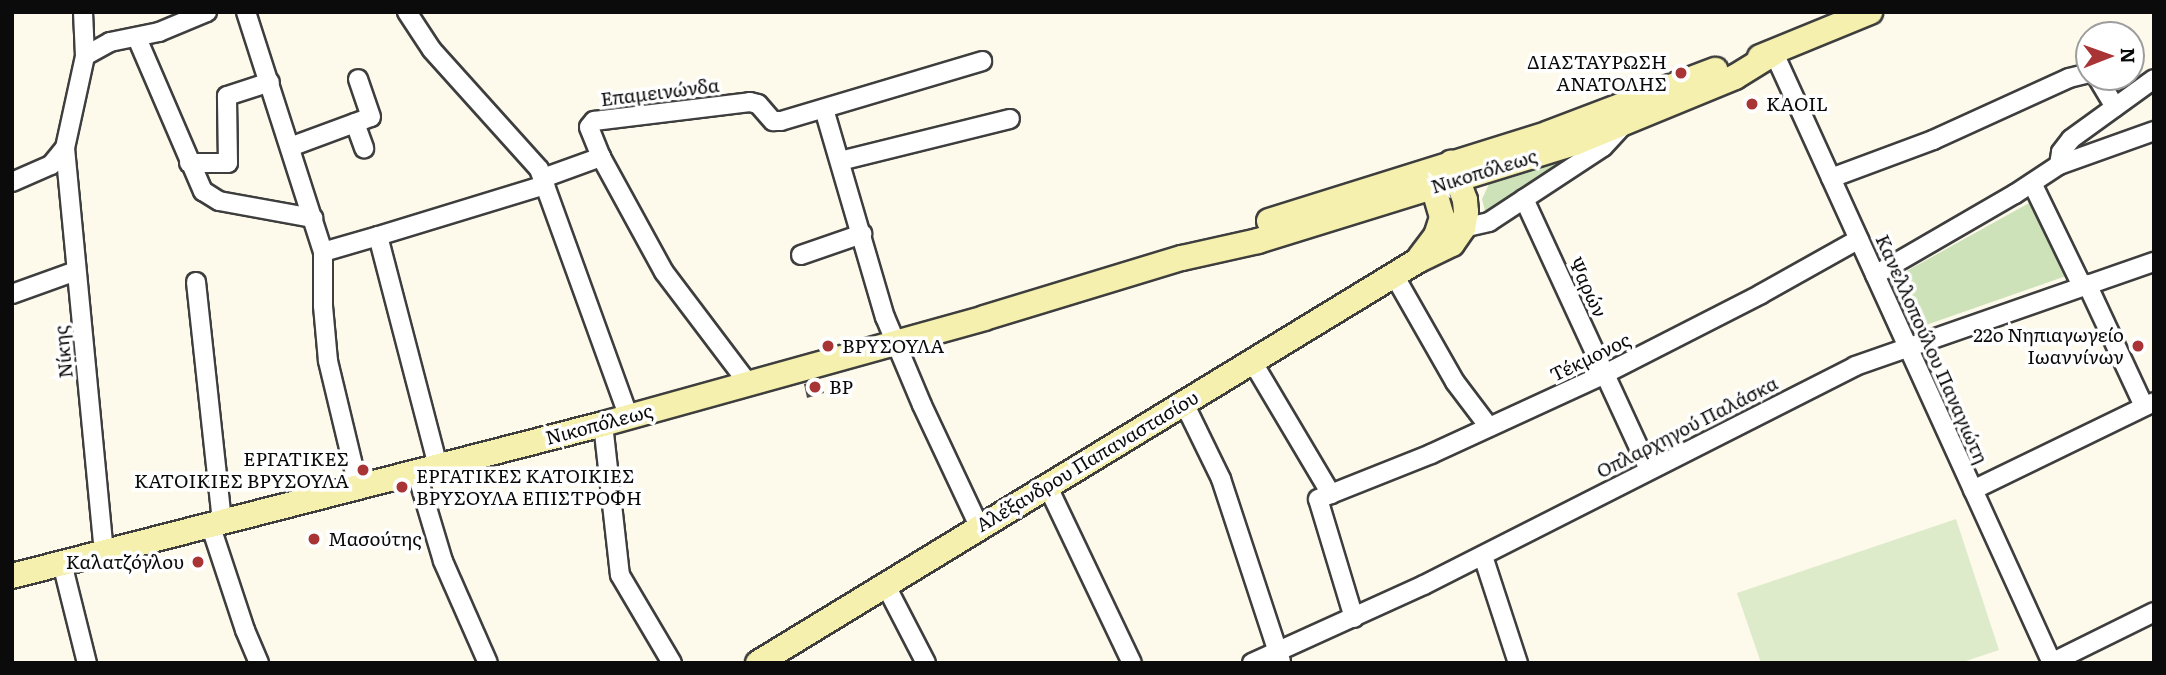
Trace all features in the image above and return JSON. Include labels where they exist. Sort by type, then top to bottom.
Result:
[{"type":"main road","name":"Νικοπόλεως","points":[[12,576],[603,424],[895,343],[1182,258],[1214,253],[1405,195],[1443,174],[1679,82],[1774,53],[1870,12]]},
{"type":"main road","name":"Νικοπόλεως","points":[[1182,258],[1233,233],[1443,174],[1576,143],[1735,77],[1774,53]]},
{"type":"main road","points":[[1443,174],[1465,200],[1463,228]]},
{"type":"main road","points":[[1422,255],[1436,236],[1443,216],[1443,174]]},
{"type":"main road","points":[[1405,195],[1421,204],[1430,217],[1432,232],[1422,255]]},
{"type":"main road","name":"Αλέξανδρου Παπαναστασίου","points":[[758,663],[1394,275],[1422,255],[1452,244],[1463,228]]},
{"type":"street","name":"Νίκης","points":[[83,12],[85,57],[65,148],[104,552]]},
{"type":"street","points":[[85,57],[110,42],[163,31],[207,12]]},
{"type":"street","points":[[246,12],[323,253],[323,306],[328,361],[358,486]]},
{"type":"street","points":[[407,12],[432,50],[529,155],[544,181],[629,417]]},
{"type":"street","points":[[137,38],[203,191],[212,198],[313,218]]},
{"type":"street","name":"Κανελλοπούλου Παναγιώτη","points":[[1774,53],[2051,663]]},
{"type":"street","points":[[979,526],[895,343],[824,109],[982,61]]},
{"type":"street","points":[[1831,178],[1933,140],[2075,76]]},
{"type":"street","points":[[290,147],[370,117],[358,79]]},
{"type":"street","points":[[2059,165],[2061,152],[2071,139],[2154,79]]},
{"type":"street","points":[[189,163],[228,163],[227,96],[270,82]]},
{"type":"street","points":[[2105,91],[2115,107]]},
{"type":"street","name":"Επαμεινώνδα","points":[[601,157],[589,127],[594,121],[750,102],[758,104],[773,121],[824,109]]},
{"type":"street","points":[[840,161],[1010,119]]},
{"type":"street","points":[[355,123],[364,148]]},
{"type":"street","points":[[1463,228],[1489,222],[1603,147],[1624,124]]},
{"type":"street","points":[[1875,275],[2059,165],[2154,131]]},
{"type":"street","points":[[12,182],[51,165],[65,148]]},
{"type":"street","points":[[323,253],[544,181],[601,157],[664,272],[748,383]]},
{"type":"street","points":[[1973,490],[2149,404],[2032,183]]},
{"type":"street","name":"Ψαρών","points":[[1524,199],[1649,470]]},
{"type":"street","points":[[801,256],[862,234]]},
{"type":"street","points":[[378,236],[427,468],[443,561],[488,663]]},
{"type":"street","name":"Τέκμονος","points":[[1331,494],[1605,374],[1761,294],[1859,239]]},
{"type":"street","name":"Οπλαρχηγού Παλάσκα","points":[[1252,663],[1280,657],[1855,366],[1907,345],[2154,262]]},
{"type":"street","points":[[12,294],[76,271]]},
{"type":"street","points":[[1394,275],[1455,382],[1489,427]]},
{"type":"street","points":[[196,282],[216,522],[245,630],[259,663]]},
{"type":"street","points":[[1252,361],[1331,494],[1318,499],[1354,618]]},
{"type":"street","points":[[1184,402],[1221,479],[1280,657]]},
{"type":"street","points":[[603,424],[620,575],[672,663]]},
{"type":"street","points":[[1047,485],[1126,661]]},
{"type":"street","points":[[1483,556],[1518,663]]},
{"type":"street","points":[[62,563],[87,663]]},
{"type":"street","points":[[885,584],[926,663]]},
{"type":"street","points":[[2051,663],[2154,612]]},
{"type":"green space","points":[[1585,153],[1486,215],[1482,199],[1489,184]]},
{"type":"green space","points":[[2029,203],[2066,276],[1906,332],[1885,283]]},
{"type":"green space","points":[[1956,519],[1999,650],[1960,663],[1761,663],[1737,593]]},
{"type":"building","points":[[820,380],[824,393],[807,398],[804,384]]},
{"type":"place","name":"ΔΙΑΣΤΑΥΡΩΣΗ ΑΝΑΤΟΛΗΣ","points":[[1681,73]]},
{"type":"place","name":"KAOIL","points":[[1752,104]]},
{"type":"place","name":"ΒΡΥΣΟΥΛΑ","points":[[828,346]]},
{"type":"place","name":"22ο Νηπιαγωγείο Ιωαννίνων","points":[[2138,346]]},
{"type":"place","name":"BP","points":[[815,387]]},
{"type":"place","name":"ΕΡΓΑΤΙΚΕΣ ΚΑΤΟΙΚΙΕΣ ΒΡΥΣΟΥΛΑ","points":[[363,470]]},
{"type":"place","name":"ΕΡΓΑΤΙΚΕΣ ΚΑΤΟΙΚΙΕΣ ΒΡΥΣΟΥΛΑ ΕΠΙΣΤΡΟΦΗ","points":[[402,487]]},
{"type":"place","name":"Μασούτης","points":[[314,539]]},
{"type":"place","name":"Καλατζόγλου","points":[[198,562]]}]
